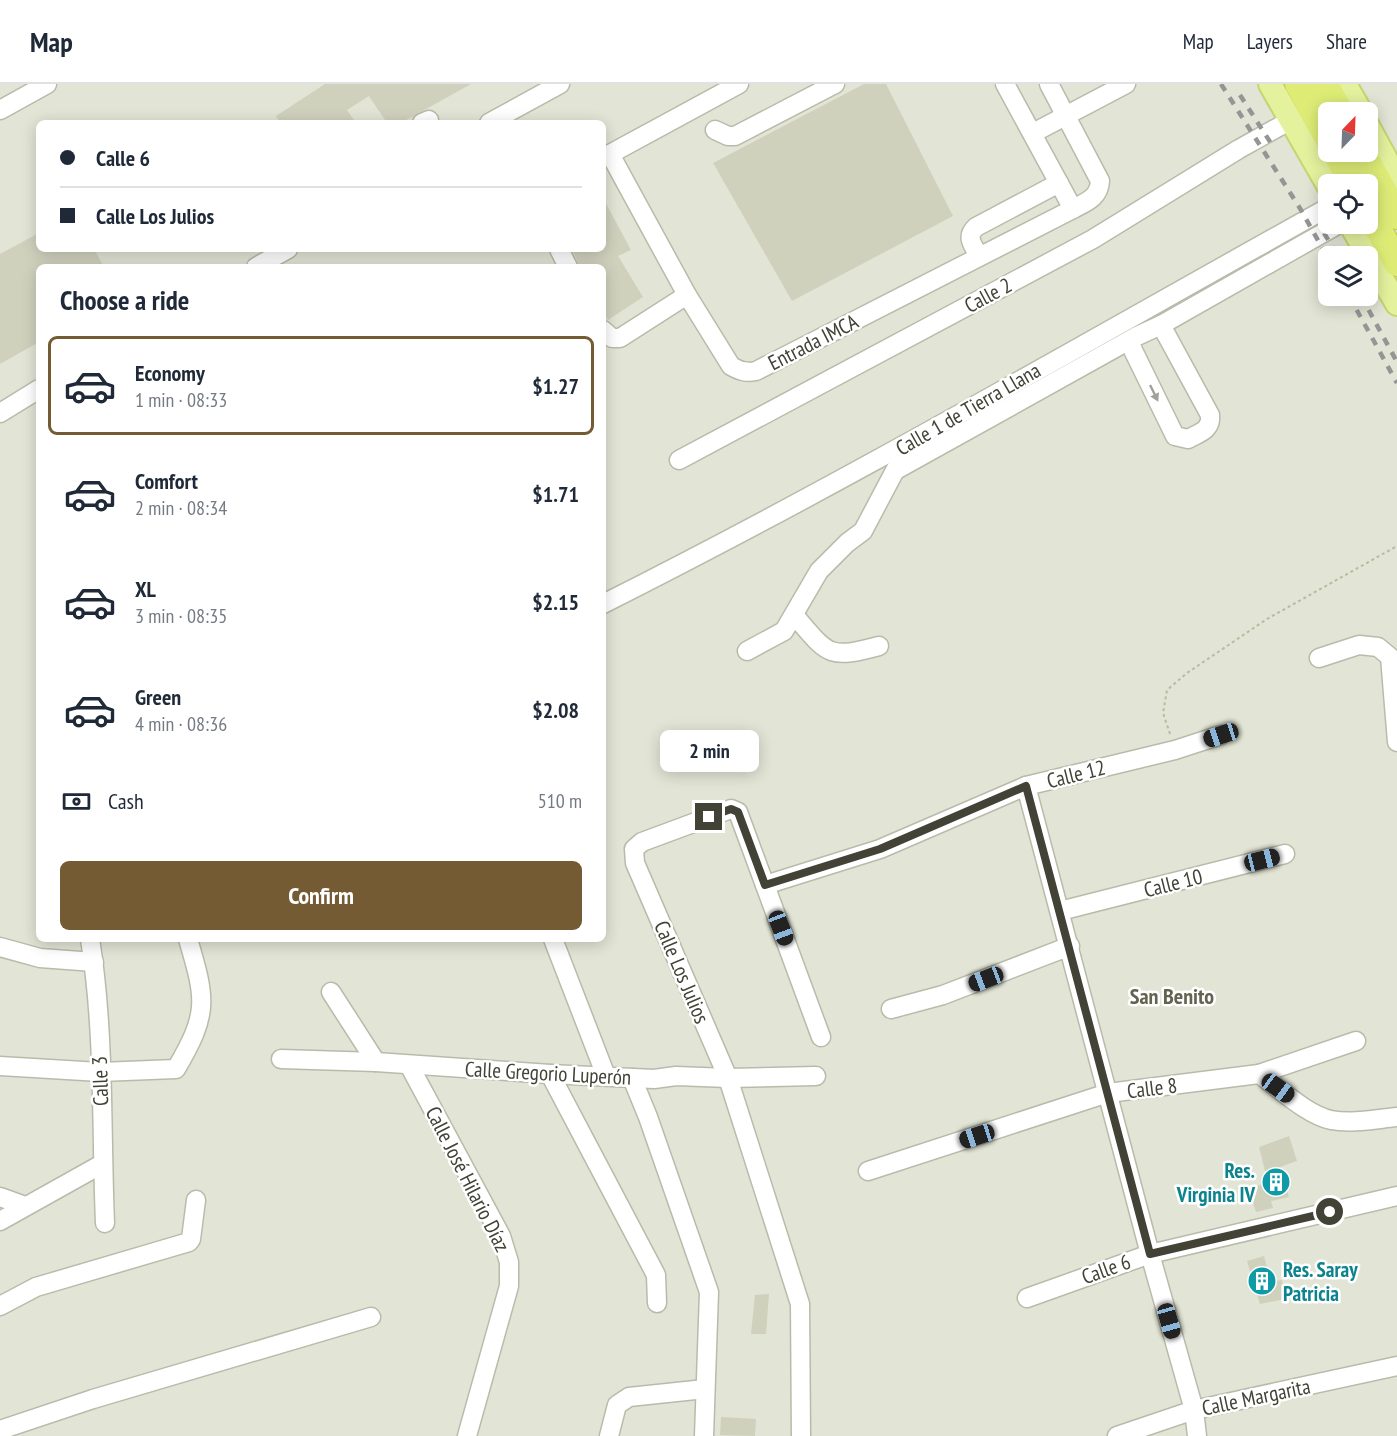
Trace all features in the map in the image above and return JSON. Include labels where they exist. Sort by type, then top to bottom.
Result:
[{"type":"highway","points":[[1298,84],[1318,120]]},
{"type":"highway","points":[[1325,84],[1335,102]]},
{"type":"highway","points":[[1367,162],[1397,216]]},
{"type":"highway","points":[[1378,228],[1397,263]]},
{"type":"main road","points":[[1270,84],[1322,174]]},
{"type":"main road","points":[[1345,84],[1355,102]]},
{"type":"main road","points":[[1378,144],[1397,179]]},
{"type":"main road","points":[[1356,234],[1397,304]]},
{"type":"street","points":[[0,110],[47,84]]},
{"type":"street","points":[[494,120],[560,84]]},
{"type":"street","name":"Entrada IMCA","points":[[739,84],[607,156],[687,296],[731,366],[747,372],[756,371],[1097,194],[1100,181],[1049,84]]},
{"type":"street","points":[[715,130],[728,136],[735,135],[836,84]]},
{"type":"street","points":[[1005,84],[1072,209]]},
{"type":"street","points":[[1033,133],[1118,86]]},
{"type":"street","name":"Calle 2","points":[[679,460],[1093,239],[1239,148],[1291,120]]},
{"type":"street","points":[[980,256],[970,238],[970,232],[976,226],[1059,183]]},
{"type":"street","name":"Calle 1 de Tierra Llana","points":[[606,602],[721,545],[909,444],[1318,213]]},
{"type":"street","points":[[896,470],[1321,234]]},
{"type":"street","points":[[261,264],[283,252]]},
{"type":"street","points":[[606,333],[612,338],[620,338],[687,296]]},
{"type":"street","points":[[1132,340],[1131,346],[1175,436],[1188,440],[1208,428],[1211,423],[1210,416],[1161,325]]},
{"type":"street","points":[[0,413],[36,391]]},
{"type":"street","points":[[747,651],[784,631],[819,571],[862,531],[909,444]]},
{"type":"street","points":[[794,615],[822,646],[832,652],[843,654],[879,646]]},
{"type":"street","points":[[1319,658],[1359,645],[1378,647],[1390,657],[1397,742]]},
{"type":"street","name":"Calle 12","points":[[765,885],[880,849],[1026,786],[1175,750],[1221,735]]},
{"type":"street","points":[[1026,786],[1150,1254],[1194,1410],[1197,1436]]},
{"type":"street","name":"Calle Los Julios","points":[[801,1436],[800,1304],[728,1078],[635,863],[634,849],[642,842],[731,809],[738,812],[821,1036]]},
{"type":"street","name":"Calle 10","points":[[1060,911],[1285,854]]},
{"type":"street","name":"Calle 3","points":[[91,942],[94,962],[100,1072],[105,1223]]},
{"type":"street","points":[[0,1066],[100,1072],[176,1069],[188,1050],[200,1021],[203,1000],[200,979],[189,942]]},
{"type":"street","points":[[554,942],[606,1076]]},
{"type":"street","points":[[0,946],[40,958],[94,962]]},
{"type":"street","points":[[891,1009],[943,995],[1070,946]]},
{"type":"street","points":[[331,992],[376,1062]]},
{"type":"street","name":"Calle 8","points":[[868,1172],[1108,1093],[1259,1074],[1356,1041]]},
{"type":"street","name":"Calle Gregorio Luperón","points":[[281,1059],[376,1062],[654,1079],[697,1075],[728,1078],[816,1076]]},
{"type":"street","name":"Calle José Hilario Díaz","points":[[409,1065],[501,1236],[509,1262],[510,1286],[467,1436]]},
{"type":"street","points":[[550,1074],[656,1275],[657,1303]]},
{"type":"street","points":[[1259,1074],[1316,1115],[1331,1120],[1397,1117]]},
{"type":"street","points":[[632,1077],[709,1292],[704,1436]]},
{"type":"street","points":[[0,1221],[102,1164]]},
{"type":"street","name":"Calle 6","points":[[1027,1298],[1150,1254],[1397,1196]]},
{"type":"street","points":[[0,1197],[25,1206]]},
{"type":"street","points":[[0,1306],[36,1287],[189,1242],[196,1200]]},
{"type":"street","points":[[0,1430],[93,1399],[371,1317]]},
{"type":"street","name":"Calle Margarita","points":[[1117,1436],[1194,1410],[1397,1366]]},
{"type":"street","points":[[609,1436],[617,1405],[629,1397],[705,1389]]},
{"type":"path","points":[[1175,750],[1163,713],[1167,690],[1187,673],[1267,619],[1397,546]]},
{"type":"shaded area","points":[[0,84],[1397,84],[1397,1436],[0,1436]]},
{"type":"building","points":[[325,84],[471,84],[406,120],[385,120],[369,96],[347,110],[354,120],[278,120],[276,116]]},
{"type":"building","points":[[864,84],[886,84],[953,216],[792,301],[713,163]]},
{"type":"building","points":[[606,204],[631,250],[618,256],[643,297],[608,320],[606,316],[606,264],[579,264],[573,252],[606,252]]},
{"type":"building","points":[[36,235],[36,252],[96,252],[102,264],[36,264],[36,344],[0,364],[0,254]]},
{"type":"building","name":"Res. Virginia IV","points":[[1289,1136],[1297,1161],[1280,1167],[1289,1197],[1271,1201],[1273,1208],[1256,1212],[1248,1188],[1268,1183],[1259,1147]]},
{"type":"building","name":"Res. Saray Patricia","points":[[1264,1256],[1271,1282],[1282,1280],[1285,1299],[1260,1304],[1247,1261]]},
{"type":"building","points":[[769,1294],[766,1334],[751,1334],[755,1295]]},
{"type":"building","points":[[721,1417],[756,1419],[755,1436],[720,1435]]},
{"type":"railway","points":[[1221,84],[1321,246]]},
{"type":"railway","points":[[1240,95],[1274,148]]},
{"type":"railway","points":[[1325,234],[1332,246]]},
{"type":"railway","points":[[1355,306],[1397,383]]},
{"type":"railway","points":[[1366,306],[1397,362]]},
{"type":"place","name":"Res. Virginia IV","points":[[1276,1182]]},
{"type":"place","name":"Res. Saray Patricia","points":[[1262,1281]]},
{"type":"district","name":"San Benito","points":[[1172,996]]},
{"type":"route","points":[[709,817],[731,809],[738,812],[765,885],[880,849],[1026,786],[1150,1254],[1330,1212]]}]
